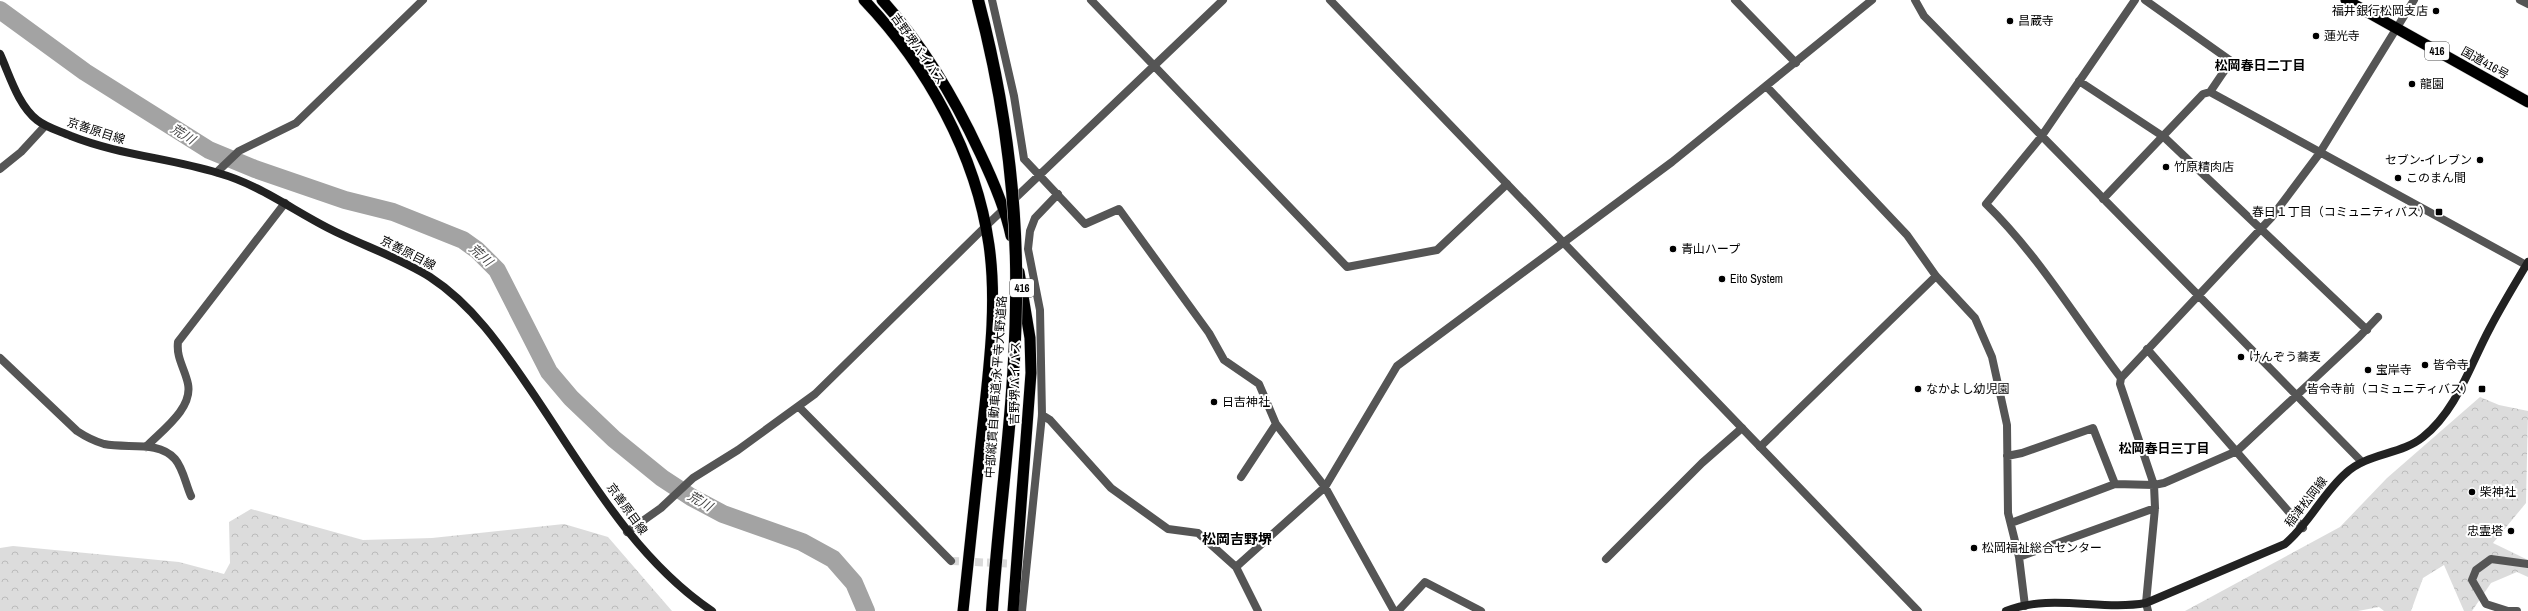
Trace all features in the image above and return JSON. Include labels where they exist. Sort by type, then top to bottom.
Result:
[{"type":"highway","name":"吉野堺バイパス","points":[[864,0],[895,36],[926,79],[939,103],[970,170],[986,226],[991,264],[991,340],[964,611]]},
{"type":"highway","name":"吉野堺バイパス","points":[[882,0],[905,25],[937,70],[970,132],[1004,210],[1026,308],[1031,373],[1013,611]]},
{"type":"highway","name":"中部縦貫自動車道;永平寺大野道路","points":[[978,0],[998,86],[1005,129],[1016,258],[1012,393],[992,611]]},
{"type":"highway","name":"国道416号","points":[[2346,0],[2528,102]]},
{"type":"main road","name":"京善原目線","points":[[0,54],[29,112],[45,126],[100,147],[219,169],[263,190],[327,227],[430,278],[472,312],[511,362],[627,532],[671,580],[712,611]]},
{"type":"main road","name":"稲津松岡線","points":[[2006,611],[2025,606],[2044,604],[2147,607],[2286,544],[2303,528],[2337,481],[2362,462],[2421,439],[2446,414],[2490,328],[2527,265]]},
{"type":"street","points":[[219,169],[239,151],[296,123],[423,0]]},
{"type":"street","points":[[992,0],[1014,96],[1024,158],[1086,224],[1119,210],[1209,333],[1224,360],[1259,384],[1276,424],[1325,487],[1394,611]]},
{"type":"street","points":[[1091,0],[1347,267],[1437,250],[1507,184]]},
{"type":"street","points":[[627,532],[661,508],[693,478],[738,450],[799,407],[1223,0]]},
{"type":"street","points":[[1330,0],[1918,611]]},
{"type":"street","points":[[1735,0],[1796,63]]},
{"type":"street","points":[[1236,567],[1325,487],[1397,366],[1562,242],[1672,162],[1767,87],[1872,0]]},
{"type":"street","points":[[1915,0],[1924,16],[2041,137],[2103,198],[2295,396],[2362,462]]},
{"type":"street","points":[[2122,378],[2085,331],[2034,256],[1986,204],[2041,137],[2135,0]]},
{"type":"street","points":[[2103,198],[2164,137],[2203,94],[2210,92],[2231,61],[2145,0]]},
{"type":"street","points":[[2147,607],[2155,508],[2154,485],[2120,384],[2122,378],[2147,349],[2261,231],[2319,154],[2414,0]]},
{"type":"street","points":[[2520,0],[2528,4]]},
{"type":"street","points":[[2079,81],[2164,137],[2261,231],[2367,330]]},
{"type":"street","points":[[1767,87],[1907,235],[1936,276],[1975,318],[1992,357],[2007,425],[2008,513],[2019,556],[2025,606]]},
{"type":"street","points":[[2210,92],[2319,154],[2527,265]]},
{"type":"street","points":[[0,169],[21,152],[45,126]]},
{"type":"street","points":[[1022,611],[1022,564],[1042,415],[1040,310],[1028,249],[1030,231],[1035,218],[1058,194]]},
{"type":"street","points":[[146,447],[183,408],[187,398],[188,385],[180,365],[177,351],[178,342],[285,203]]},
{"type":"street","points":[[1760,447],[1936,276]]},
{"type":"street","points":[[2011,523],[2115,484],[2154,485],[2237,451],[2367,330],[2378,317]]},
{"type":"street","points":[[2147,349],[2303,528]]},
{"type":"street","points":[[0,358],[77,431],[91,440],[120,446],[146,447],[163,450],[176,460],[191,496]]},
{"type":"street","points":[[799,407],[951,561]]},
{"type":"street","points":[[1042,415],[1050,420],[1111,488],[1168,529],[1198,533],[1236,567],[1258,611]]},
{"type":"street","points":[[1241,477],[1276,424]]},
{"type":"street","points":[[1606,560],[1702,463],[1742,428]]},
{"type":"street","points":[[2007,456],[2022,454],[2093,428],[2115,484]]},
{"type":"street","points":[[2019,556],[2155,508]]},
{"type":"street","points":[[2517,611],[2486,604],[2472,580],[2476,570],[2491,559],[2528,564]]},
{"type":"street","points":[[1398,611],[1425,582],[1481,611]]},
{"type":"green space","points":[[2480,397],[2499,405],[2528,411],[2526,503],[2493,543],[2528,560],[2528,577],[2517,572],[2491,583],[2472,611],[2464,611],[2444,565],[2423,578],[2411,611],[2384,611],[2379,607],[2358,611],[2185,611],[2340,527],[2387,478]]},
{"type":"green space","points":[[251,509],[363,540],[432,538],[564,524],[608,537],[672,611],[0,611],[0,548],[13,546],[179,562],[224,574],[230,563],[229,522]]},
{"type":"waterway","name":"荒川","points":[[0,10],[85,72],[209,150],[255,169],[345,200],[393,212],[463,240],[477,250],[497,270],[549,372],[571,398],[614,439],[662,478],[691,497],[723,514],[802,542],[833,559],[854,583],[866,611]]},
{"type":"tunnel","points":[[951,561],[1019,564]]},
{"type":"place","name":"福井銀行松岡支店","points":[[2436,11]]},
{"type":"place","name":"昌蔵寺","points":[[2010,21]]},
{"type":"place","name":"蓮光寺","points":[[2316,36]]},
{"type":"place","name":"龍園","points":[[2412,84]]},
{"type":"place","name":"セブン-イレブン","points":[[2480,160]]},
{"type":"place","name":"竹原精肉店","points":[[2166,167]]},
{"type":"place","name":"このまん間","points":[[2398,178]]},
{"type":"place","name":"春日１丁目（コミュニティバス）","points":[[2439,212]]},
{"type":"place","name":"青山ハープ","points":[[1673,249]]},
{"type":"place","name":"Eito System","points":[[1722,279]]},
{"type":"place","name":"けんぞう蕎麦","points":[[2241,357]]},
{"type":"place","name":"皆令寺","points":[[2425,365]]},
{"type":"place","name":"宝岸寺","points":[[2368,370]]},
{"type":"place","name":"なかよし幼児園","points":[[1918,389]]},
{"type":"place","name":"皆令寺前（コミュニティバス）","points":[[2482,389]]},
{"type":"place","name":"日吉神社","points":[[1214,402]]},
{"type":"place","name":"柴神社","points":[[2472,492]]},
{"type":"place","name":"忠霊塔","points":[[2511,531]]},
{"type":"place","name":"松岡福祉総合センター","points":[[1974,548]]},
{"type":"district","name":"松岡春日二丁目","points":[[2260,65]]},
{"type":"district","name":"松岡春日三丁目","points":[[2164,448]]},
{"type":"district","name":"松岡吉野堺","points":[[1237,539]]}]
